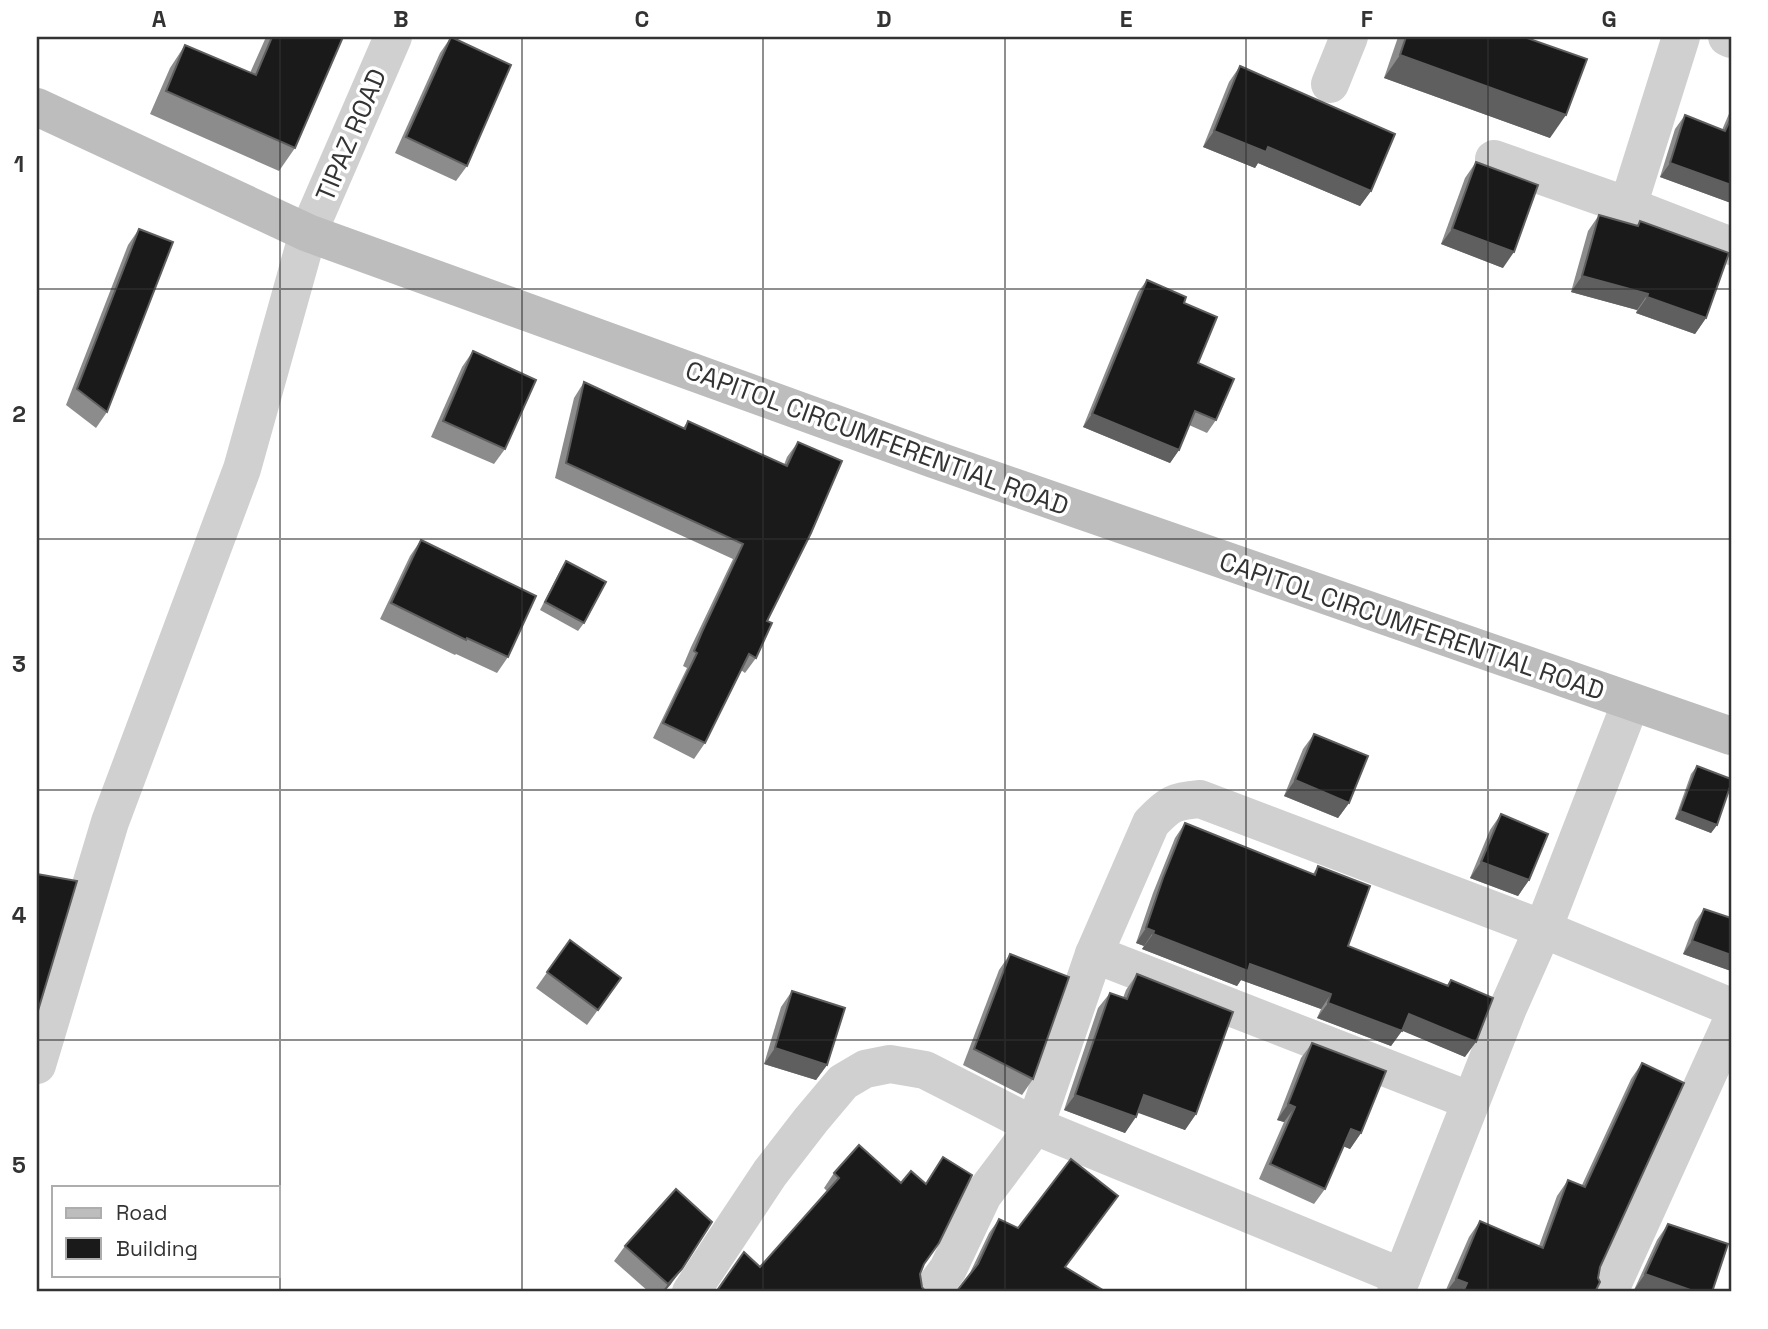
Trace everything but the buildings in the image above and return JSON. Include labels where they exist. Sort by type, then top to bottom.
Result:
[{"type":"main road","name":"CAPITOL CIRCUMFERENTIAL ROAD","points":[[37,107],[308,233],[933,459],[1731,736]]},
{"type":"street","name":"TIPAZ ROAD","points":[[37,1065],[110,822],[242,469],[308,233],[393,37]]},
{"type":"street","points":[[1330,84],[1349,37]]},
{"type":"street","points":[[1628,206],[1681,37]]},
{"type":"street","points":[[1494,159],[1731,246]]},
{"type":"street","points":[[691,1292],[770,1173],[843,1082],[865,1069],[890,1064],[925,1070],[1035,1126],[1399,1284],[1507,1008],[1543,929],[1631,702]]},
{"type":"street","points":[[931,1292],[948,1269],[983,1195],[1035,1126],[1094,954],[1151,823],[1165,809],[1179,801],[1200,799],[1543,929],[1731,1007]]},
{"type":"street","points":[[1094,954],[1471,1101]]},
{"type":"street","points":[[1609,1292],[1731,1023]]}]
